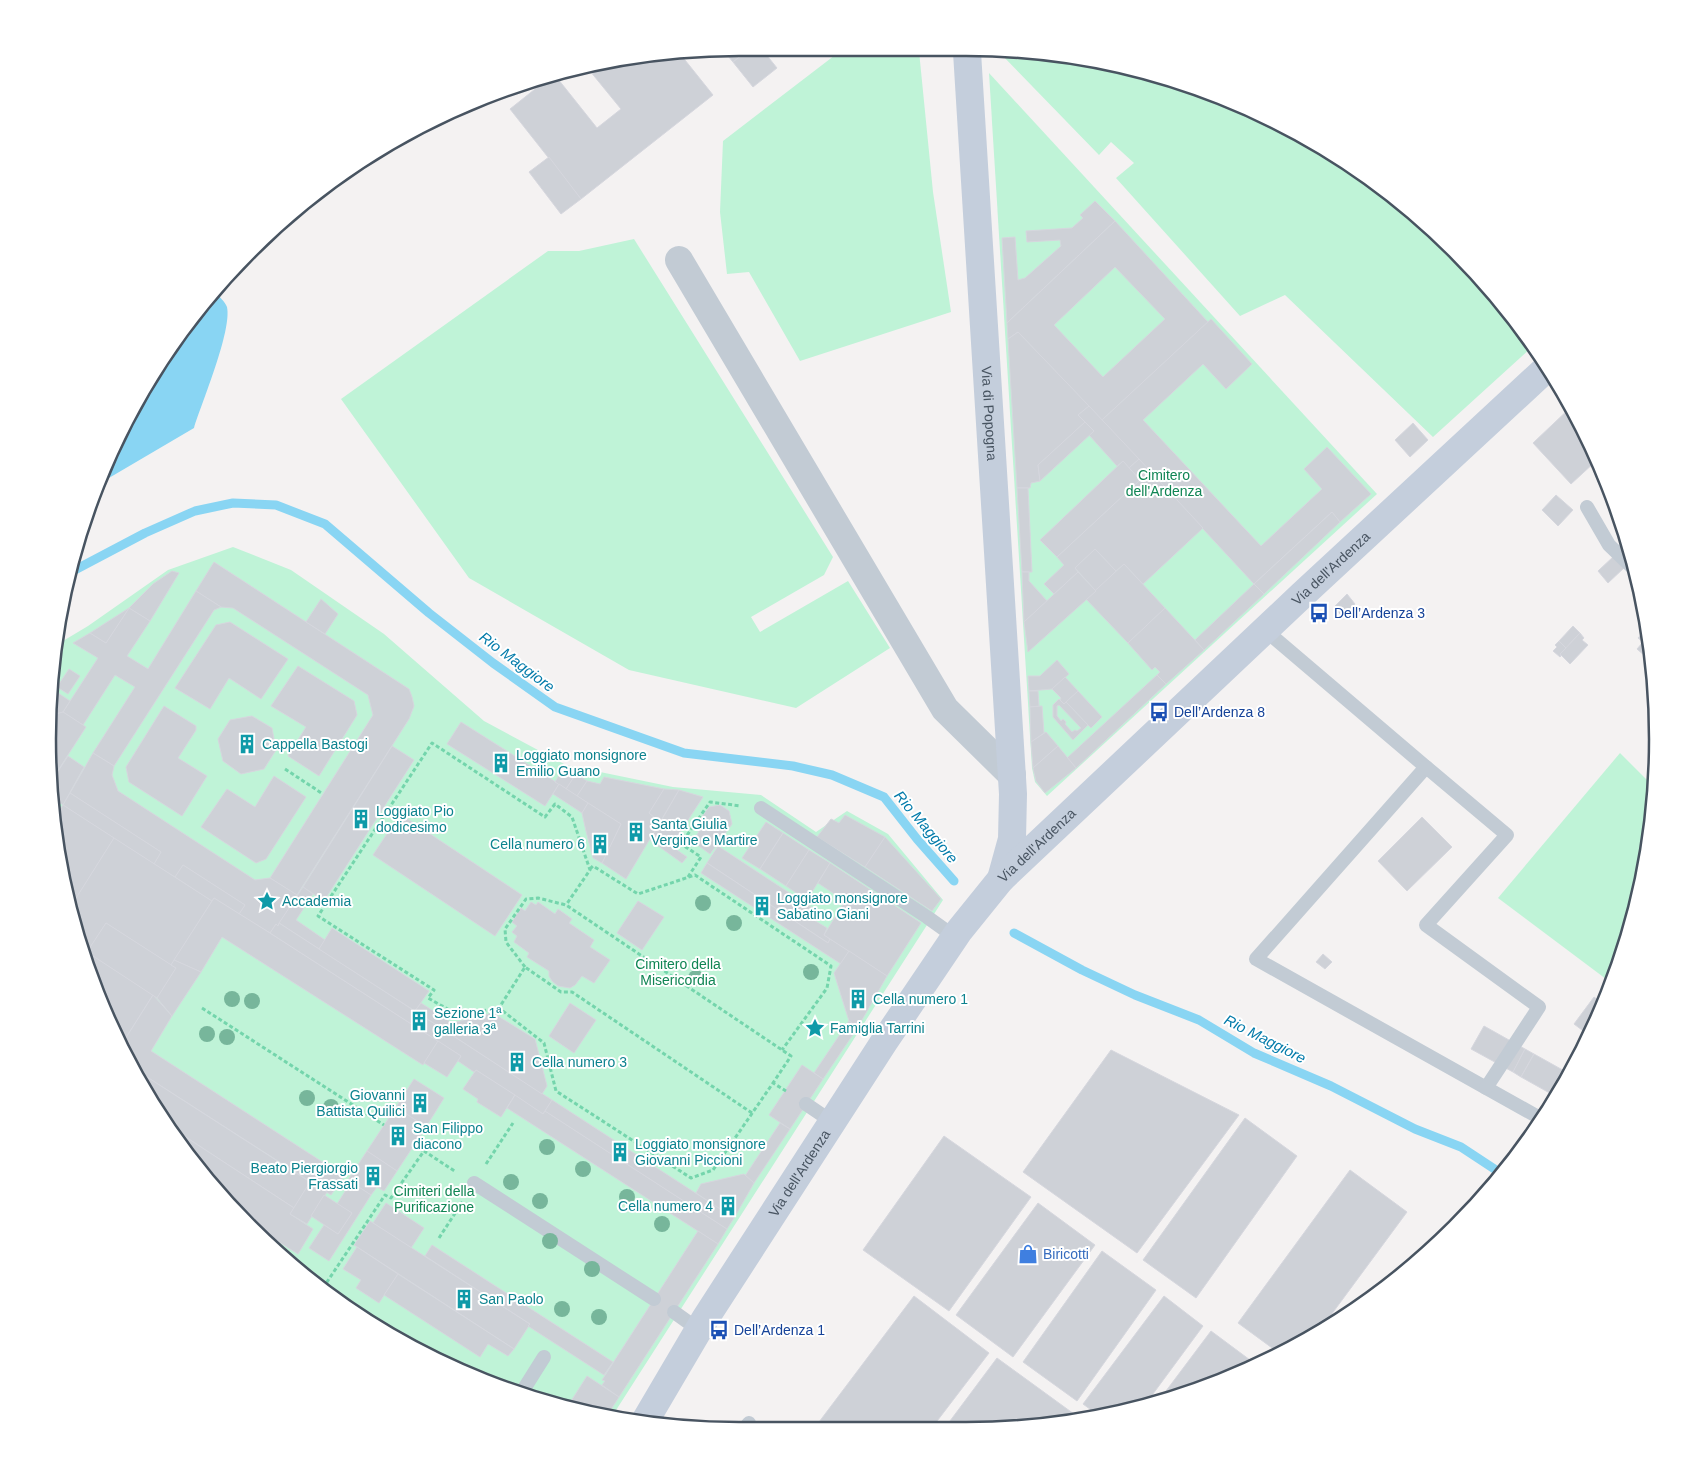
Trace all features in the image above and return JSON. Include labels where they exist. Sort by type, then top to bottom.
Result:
[{"type":"main road","name":"Via di Popogna","points":[[967,56],[1013,794],[1012,839],[1001,879]]},
{"type":"main road","name":"Via dell'Ardenza","points":[[647,1416],[831,1121],[957,934],[1001,879],[1542,373]]},
{"type":"street","points":[[678,260],[945,709],[1012,775]]},
{"type":"lane","points":[[1587,507],[1609,545],[1624,560]]},
{"type":"lane","points":[[1265,630],[1507,835],[1426,925],[1538,1007],[1486,1088]]},
{"type":"lane","points":[[1426,767],[1256,958],[1536,1116]]},
{"type":"lane","points":[[761,808],[919,912],[957,934]]},
{"type":"lane","points":[[806,1104],[831,1121]]},
{"type":"lane","points":[[469,1180],[654,1299]]},
{"type":"lane","points":[[674,1312],[699,1330]]},
{"type":"lane","points":[[525,1387],[544,1358]]},
{"type":"path","points":[[525,967],[499,1008],[458,1016],[428,998],[434,990],[318,916],[373,828],[432,743],[545,817],[555,804],[572,817],[590,870]]},
{"type":"path","points":[[285,769],[323,794]]},
{"type":"path","points":[[688,878],[701,857],[681,844],[710,802],[761,808]]},
{"type":"path","points":[[566,905],[593,866],[638,894],[695,875],[831,966],[827,988],[782,1050]]},
{"type":"path","points":[[499,1008],[544,1043],[556,1091],[691,1178],[714,1170],[791,1056],[566,905],[538,898],[526,899],[505,929],[506,942],[525,967],[561,992],[572,992],[752,1113]]},
{"type":"path","points":[[202,1008],[384,1125]]},
{"type":"path","points":[[773,1083],[786,1091]]},
{"type":"path","points":[[414,1145],[469,1180]]},
{"type":"path","points":[[326,1283],[385,1195],[392,1198],[424,1151]]},
{"type":"green space","points":[[834,56],[919,56],[933,192],[951,312],[800,361],[749,272],[727,274],[720,212],[723,141]]},
{"type":"green space","points":[[1005,58],[1055,62],[1099,69],[1185,92],[1227,108],[1307,148],[1345,171],[1382,197],[1449,256],[1508,323],[1528,351],[1433,437],[1285,295],[1240,316],[1116,178],[1134,163],[1111,142],[1099,155]]},
{"type":"green space","name":"Cimitero dell'Ardenza","points":[[989,73],[1377,494],[1047,796],[1035,782],[1032,768]]},
{"type":"green space","points":[[634,239],[833,557],[824,575],[751,617],[760,632],[848,581],[890,648],[796,708],[629,670],[469,578],[341,399],[548,251],[579,251]]},
{"type":"green space","name":"Cimitero della Misericordia","points":[[233,547],[291,570],[384,634],[484,721],[566,765],[673,787],[761,795],[816,832],[847,811],[888,834],[943,900],[616,1411],[520,1386],[478,1370],[398,1330],[360,1307],[323,1281],[256,1222],[197,1155],[171,1118],[127,1041],[108,1000],[92,958],[69,872],[58,784],[56,739],[58,694],[63,641],[88,626],[168,570]]},
{"type":"green space","points":[[1620,753],[1647,780],[1643,828],[1636,872],[1613,958],[1605,978],[1498,898]]},
{"type":"water","points":[[219,297],[227,307],[225,332],[194,428],[108,479],[127,437],[171,360],[197,323]]},
{"type":"building","points":[[728,56],[741,56],[733,62]]},
{"type":"building","points":[[741,56],[767,56],[777,68],[753,87],[733,62]]},
{"type":"building","points":[[684,59],[713,95],[581,199],[510,109],[538,87],[559,81],[597,128],[621,109],[591,73],[650,62]]},
{"type":"building","points":[[549,157],[581,199],[561,214],[529,172]]},
{"type":"building","points":[[1095,201],[1115,221],[1007,323],[1002,238],[1015,237],[1018,280],[1025,278],[1061,246],[1060,240],[1027,242],[1026,231],[1072,228],[1083,218],[1080,215]]},
{"type":"building","points":[[1115,221],[1208,322],[1102,420],[1018,332],[1008,339],[1007,323]],"holes":[[[1115,267],[1165,319],[1103,377],[1054,325]]]},
{"type":"building","points":[[1211,319],[1252,364],[1226,389],[1203,364],[1143,420],[1261,546],[1322,489],[1304,469],[1327,447],[1371,494],[1340,522],[1332,512],[1254,584],[1102,420]]},
{"type":"building","points":[[1018,332],[1089,406],[1078,415],[1085,422],[1038,465],[1040,481],[1031,483],[1030,488],[1017,488],[1008,339]]},
{"type":"building","points":[[1089,406],[1139,459],[1129,468],[1123,461],[1117,466],[1089,435],[1094,431],[1078,415]]},
{"type":"building","points":[[1565,413],[1591,465],[1571,484],[1533,443]]},
{"type":"building","points":[[1085,422],[1094,431],[1040,481],[1038,465]]},
{"type":"building","points":[[1413,423],[1428,440],[1410,457],[1395,440]]},
{"type":"building","points":[[1139,459],[1203,528],[1143,584],[1124,564],[1116,571],[1095,549],[1075,568],[1078,572],[1054,594],[1044,584],[1064,565],[1057,557],[1140,480],[1129,468]]},
{"type":"building","points":[[1123,461],[1140,480],[1057,557],[1040,540]]},
{"type":"building","points":[[1017,488],[1028,488],[1032,572],[1022,572]]},
{"type":"building","points":[[1556,495],[1573,510],[1558,526],[1542,510]]},
{"type":"building","points":[[1332,512],[1340,522],[1264,594],[1254,584]]},
{"type":"building","points":[[1095,549],[1116,571],[1096,591],[1075,568]]},
{"type":"building","points":[[1614,556],[1625,567],[1608,583],[1598,571]]},
{"type":"building","points":[[214,562],[409,689],[412,697],[414,706],[409,719],[297,895],[270,878],[373,715],[368,695],[233,608],[221,607],[196,591]]},
{"type":"building","points":[[1124,564],[1165,608],[1128,643],[1086,599]]},
{"type":"building","points":[[172,571],[179,573],[150,621],[129,608],[153,584]]},
{"type":"building","points":[[1022,572],[1029,572],[1029,581],[1047,601],[1024,622]]},
{"type":"building","points":[[1078,572],[1096,591],[1028,652],[1024,622]]},
{"type":"building","points":[[1254,584],[1264,594],[1204,650],[1195,640]]},
{"type":"building","points":[[196,591],[221,607],[214,610],[114,766],[93,753],[135,687],[115,675],[83,725],[63,712],[98,658],[73,643],[90,633],[106,643],[129,608],[150,621],[127,656],[148,669]]},
{"type":"building","points":[[1347,594],[1355,604],[1342,616],[1334,607]]},
{"type":"building","points":[[321,599],[338,614],[325,634],[306,622]]},
{"type":"building","points":[[129,608],[106,643],[90,633]]},
{"type":"building","points":[[1165,608],[1204,650],[1166,684],[1157,675],[1160,672],[1155,667],[1152,670],[1128,643]]},
{"type":"building","points":[[230,622],[288,659],[261,699],[229,678],[210,709],[175,688],[216,625]]},
{"type":"building","points":[[1573,626],[1580,633],[1566,648],[1559,641]]},
{"type":"building","points":[[1580,633],[1584,638],[1582,640],[1588,645],[1570,664],[1560,654]]},
{"type":"building","points":[[1559,641],[1566,648],[1560,654],[1560,657],[1553,651]]},
{"type":"building","points":[[1642,643],[1643,655],[1637,649]]},
{"type":"building","points":[[1057,660],[1069,674],[1052,689],[1029,691],[1028,676],[1040,676]]},
{"type":"building","points":[[298,666],[354,701],[357,715],[319,776],[288,756],[306,727],[271,706]]},
{"type":"building","points":[[69,669],[80,676],[68,694],[59,688],[59,684]]},
{"type":"building","points":[[1157,675],[1166,684],[1076,768],[1067,758]]},
{"type":"building","points":[[1065,677],[1078,691],[1064,704],[1052,689]]},
{"type":"building","points":[[1029,691],[1038,691],[1039,706],[1030,707]]},
{"type":"building","points":[[1078,691],[1102,717],[1091,728],[1066,702]]},
{"type":"building","points":[[58,693],[70,701],[63,712],[57,714]]},
{"type":"building","points":[[1059,699],[1064,704],[1066,702],[1088,725],[1073,740],[1053,717],[1053,705]],"holes":[[[1059,705],[1081,728],[1072,732],[1065,724],[1066,722],[1063,719],[1061,721],[1057,716],[1057,706]]]},
{"type":"building","points":[[164,706],[196,726],[196,730],[178,758],[207,776],[182,816],[129,782],[126,767]]},
{"type":"building","points":[[1042,706],[1044,733],[1031,742],[1030,707]]},
{"type":"building","points":[[63,712],[86,727],[57,771],[56,739],[57,714]]},
{"type":"building","name":"Cappella Bastogi","points":[[252,716],[272,728],[276,750],[264,769],[241,774],[223,761],[218,739],[230,720]]},
{"type":"building","name":"Loggiato monsignore Emilio Guano","points":[[461,722],[559,784],[545,806],[447,744]]},
{"type":"building","points":[[1046,732],[1058,746],[1033,768],[1031,742]]},
{"type":"building","name":"Loggiato Pio dodicesimo","points":[[392,746],[414,760],[324,901],[303,887]]},
{"type":"building","points":[[1058,746],[1076,768],[1045,793],[1036,781],[1033,768]]},
{"type":"building","points":[[93,753],[114,766],[112,775],[118,791],[255,880],[270,878],[297,895],[278,926],[276,924],[270,933],[239,914],[245,905],[183,865],[175,877],[154,864],[161,852],[70,793]]},
{"type":"building","points":[[68,756],[84,767],[63,805],[60,803],[57,772]]},
{"type":"building","points":[[562,770],[574,777],[566,789],[555,782]]},
{"type":"building","points":[[576,774],[587,781],[577,796],[566,789]]},
{"type":"building","points":[[274,776],[306,797],[266,859],[256,863],[201,827],[227,789],[255,807]]},
{"type":"building","name":"Santa Giulia Vergine e Martire","points":[[604,777],[664,789],[649,813],[660,822],[626,879],[602,863],[621,824],[577,796],[587,781],[600,784]]},
{"type":"building","points":[[559,784],[588,803],[582,813],[553,794]]},
{"type":"building","points":[[664,789],[679,790],[660,822],[649,813]]},
{"type":"building","points":[[679,790],[703,797],[671,846],[687,857],[682,863],[650,840]]},
{"type":"building","points":[[70,793],[161,852],[154,864],[63,805]]},
{"type":"building","name":"Cella numero 6","points":[[588,803],[621,824],[602,863],[593,858],[586,831],[582,813]]},
{"type":"building","points":[[63,805],[114,838],[76,899],[69,872],[60,809]]},
{"type":"building","points":[[720,805],[729,811],[732,824],[710,854],[692,841],[699,832],[694,828],[709,807]]},
{"type":"building","points":[[400,814],[522,895],[495,936],[373,855]]},
{"type":"building","points":[[845,815],[885,837],[865,867],[817,837],[831,819],[839,823]]},
{"type":"building","points":[[1422,817],[1452,847],[1407,891],[1378,861]]},
{"type":"building","points":[[766,822],[783,833],[760,869],[742,858]]},
{"type":"building","points":[[783,833],[809,850],[786,886],[760,869]]},
{"type":"building","points":[[885,837],[941,899],[932,911],[865,867]]},
{"type":"building","points":[[114,838],[212,901],[171,965],[106,923],[89,949],[76,899]]},
{"type":"building","points":[[718,846],[817,911],[812,919],[827,928],[824,935],[830,939],[828,943],[707,863]]},
{"type":"building","points":[[809,850],[830,863],[807,900],[786,886]]},
{"type":"building","name":"Loggiato monsignore Sabatino Giani","points":[[707,863],[828,943],[830,939],[849,951],[841,964],[701,873]]},
{"type":"building","points":[[830,863],[921,923],[887,976],[824,935],[845,901],[818,883]]},
{"type":"building","points":[[183,865],[245,905],[239,914],[214,898],[212,901],[175,877]]},
{"type":"building","points":[[303,887],[313,894],[296,920],[325,940],[319,949],[279,923]]},
{"type":"building","points":[[214,898],[438,1041],[423,1065],[222,937],[201,972],[174,960]]},
{"type":"building","points":[[638,901],[664,917],[642,950],[617,933]]},
{"type":"building","points":[[531,902],[536,905],[538,902],[555,914],[558,909],[572,919],[569,923],[594,940],[590,947],[610,960],[594,983],[582,976],[570,988],[558,986],[549,976],[549,971],[527,957],[529,953],[514,942],[517,936],[512,932],[517,926],[512,922],[521,908],[525,911]]},
{"type":"building","points":[[106,923],[176,968],[157,998],[91,955],[89,949]]},
{"type":"building","name":"Sezione 1ª galleria 3ª","points":[[279,923],[552,1100],[543,1114],[476,1070],[474,1072],[458,1061],[461,1056],[270,933],[276,924],[278,926]]},
{"type":"building","points":[[332,928],[429,991],[415,1011],[319,949]]},
{"type":"building","name":"Cella numero 1","points":[[849,951],[887,976],[858,1027],[849,1021],[834,973]]},
{"type":"building","points":[[1323,954],[1332,962],[1325,969],[1316,962]]},
{"type":"building","points":[[91,955],[153,995],[126,1038],[108,1000]]},
{"type":"building","points":[[174,960],[201,972],[172,1016],[157,998],[176,968],[171,965]]},
{"type":"building","points":[[153,995],[172,1016],[151,1051],[344,1176],[331,1195],[146,1076],[126,1038]]},
{"type":"building","points":[[1594,997],[1597,999],[1583,1031],[1574,1024]]},
{"type":"building","points":[[421,1003],[452,1023],[446,1031],[415,1011]]},
{"type":"building","points":[[570,1003],[596,1020],[574,1053],[549,1036]]},
{"type":"building","name":"Cella numero 3","points":[[493,1013],[535,1039],[547,1086],[542,1094],[446,1031],[452,1023]]},
{"type":"building","points":[[849,1021],[858,1027],[823,1079],[814,1073]]},
{"type":"building","points":[[1484,1026],[1525,1049],[1513,1072],[1471,1049]]},
{"type":"building","points":[[438,1041],[461,1056],[447,1077],[424,1063]]},
{"type":"building","points":[[1525,1049],[1534,1054],[1521,1077],[1513,1072]]},
{"type":"building","points":[[1111,1050],[1239,1115],[1137,1253],[1023,1172]]},
{"type":"building","points":[[1534,1054],[1562,1070],[1549,1093],[1521,1077]]},
{"type":"building","points":[[802,1065],[823,1079],[790,1129],[769,1115]]},
{"type":"building","points":[[476,1070],[515,1095],[501,1117],[477,1102],[478,1099],[463,1089]]},
{"type":"building","points":[[146,1076],[310,1182],[294,1208],[183,1135]]},
{"type":"building","name":"Giovanni Battista Quilici","points":[[414,1079],[444,1098],[426,1127],[396,1107]]},
{"type":"building","points":[[515,1095],[543,1114],[545,1111],[727,1229],[718,1244],[507,1108]]},
{"type":"building","name":"Loggiato monsignore Giovanni Piccioni","points":[[552,1100],[734,1218],[727,1229],[545,1111]]},
{"type":"building","name":"San Filippo diacono","points":[[396,1107],[426,1127],[397,1171],[367,1151]]},
{"type":"building","points":[[1245,1118],[1297,1156],[1196,1298],[1143,1260]]},
{"type":"building","points":[[780,1123],[790,1129],[754,1183],[745,1176]]},
{"type":"building","points":[[183,1135],[294,1208],[290,1214],[313,1229],[298,1254],[276,1240],[256,1222],[197,1155]]},
{"type":"building","points":[[944,1136],[1031,1197],[949,1311],[863,1250]]},
{"type":"building","name":"Beato Piergiorgio Frassati","points":[[367,1151],[397,1171],[384,1191],[377,1187],[371,1195],[348,1180]]},
{"type":"building","points":[[1350,1170],[1407,1212],[1330,1316],[1273,1348],[1238,1323]]},
{"type":"building","name":"Cella numero 4","points":[[744,1174],[754,1183],[734,1218],[696,1193],[701,1184]]},
{"type":"building","points":[[310,1182],[327,1192],[307,1224],[290,1214]]},
{"type":"building","points":[[351,1182],[371,1195],[329,1261],[309,1248],[324,1225],[338,1234],[352,1213],[337,1204]]},
{"type":"building","points":[[324,1195],[352,1213],[338,1234],[311,1216]]},
{"type":"building","points":[[386,1203],[424,1228],[411,1248],[373,1223]]},
{"type":"building","points":[[1038,1203],[1095,1245],[1013,1357],[956,1315]]},
{"type":"building","name":"San Paolo","points":[[370,1221],[530,1324],[514,1349],[354,1245]]},
{"type":"building","points":[[698,1231],[718,1244],[619,1397],[602,1385],[605,1381],[602,1380]]},
{"type":"building","points":[[432,1245],[613,1362],[604,1375],[528,1326],[530,1324],[425,1256]]},
{"type":"building","points":[[357,1247],[398,1274],[379,1303],[356,1288],[361,1280],[343,1269]]},
{"type":"building","points":[[1102,1251],[1156,1290],[1077,1401],[1023,1362]]},
{"type":"building","points":[[398,1274],[514,1349],[508,1356],[488,1344],[480,1357],[384,1295]]},
{"type":"building","points":[[914,1296],[989,1353],[936,1422],[819,1422]]},
{"type":"building","points":[[1164,1296],[1203,1326],[1152,1395],[1092,1410],[1083,1404]]},
{"type":"building","points":[[1211,1331],[1249,1360],[1227,1370],[1166,1392]]},
{"type":"building","points":[[997,1358],[1073,1413],[1011,1420],[949,1422]]},
{"type":"building","points":[[587,1376],[619,1397],[611,1410],[572,1400]]},
{"type":"waterway","name":"Rio Maggiore","points":[[78,568],[145,533],[195,511],[233,503],[276,505],[325,524],[429,613],[493,663],[555,707],[684,753],[793,766],[832,775],[884,797],[917,839],[954,881]]},
{"type":"waterway","name":"Rio Maggiore","points":[[1014,933],[1082,970],[1135,995],[1199,1020],[1254,1053],[1331,1086],[1415,1129],[1461,1147],[1495,1170]]},
{"type":"place","name":"Dell’Ardenza 3","points":[[1319,613]]},
{"type":"place","name":"Dell’Ardenza 8","points":[[1159,712]]},
{"type":"place","name":"Cappella Bastogi","points":[[247,744]]},
{"type":"place","name":"Loggiato monsignore Emilio Guano","points":[[501,763]]},
{"type":"place","name":"Loggiato Pio dodicesimo","points":[[361,819]]},
{"type":"place","name":"Santa Giulia Vergine e Martire","points":[[636,832]]},
{"type":"place","name":"Cella numero 6","points":[[600,844]]},
{"type":"place","name":"Accademia","points":[[267,901]]},
{"type":"place","name":"Loggiato monsignore Sabatino Giani","points":[[762,906]]},
{"type":"place","name":"Cella numero 1","points":[[858,999]]},
{"type":"place","name":"Sezione 1ª galleria 3ª","points":[[419,1021]]},
{"type":"place","name":"Famiglia Tarrini","points":[[815,1028]]},
{"type":"place","name":"Cella numero 3","points":[[517,1062]]},
{"type":"place","name":"Giovanni Battista Quilici","points":[[420,1103]]},
{"type":"place","name":"San Filippo diacono","points":[[398,1136]]},
{"type":"place","name":"Loggiato monsignore Giovanni Piccioni","points":[[620,1152]]},
{"type":"place","name":"Beato Piergiorgio Frassati","points":[[373,1176]]},
{"type":"place","name":"Cella numero 4","points":[[728,1206]]},
{"type":"place","name":"Biricotti","points":[[1028,1254]]},
{"type":"place","name":"San Paolo","points":[[464,1299]]},
{"type":"place","name":"Dell’Ardenza 1","points":[[719,1330]]},
{"type":"park label","name":"Cimiteri della Purificazione","points":[[434,1200]]}]
